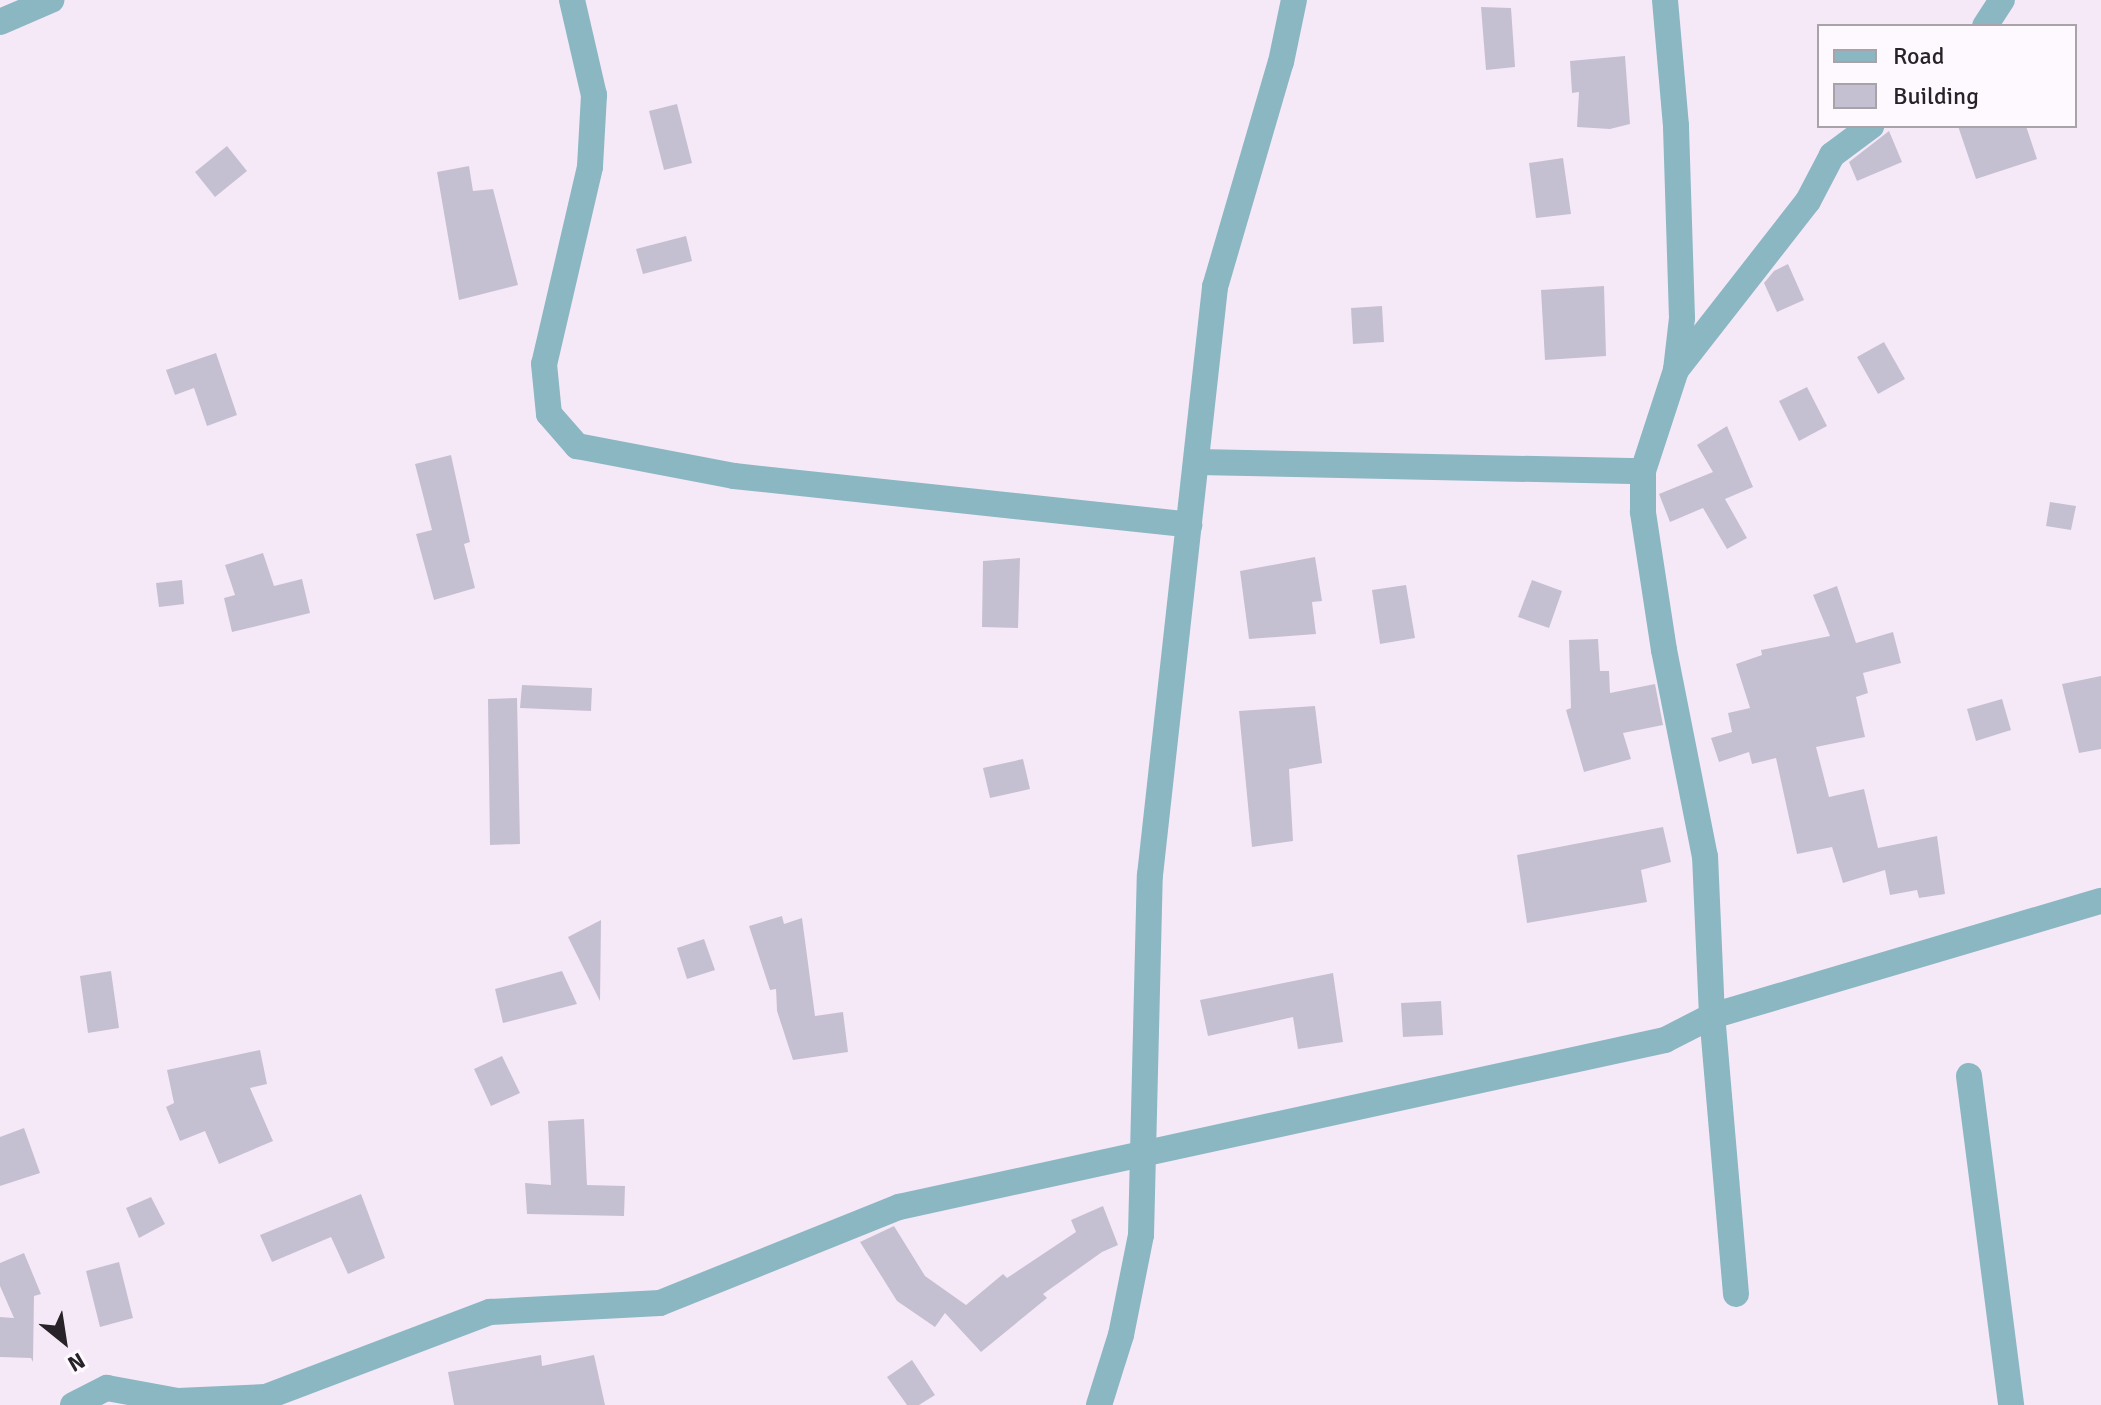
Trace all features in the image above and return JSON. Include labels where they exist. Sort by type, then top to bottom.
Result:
[{"type":"street","points":[[0,22],[51,0]]},
{"type":"street","points":[[572,0],[594,95],[590,167],[544,364],[549,414],[577,446],[734,476],[1189,525]]},
{"type":"street","points":[[1099,1405],[1121,1335],[1141,1235],[1150,875],[1215,287],[1281,62],[1294,0]]},
{"type":"street","points":[[1665,0],[1676,126],[1682,318],[1676,370],[1643,471],[1643,512],[1664,650],[1705,857],[1712,1016],[1736,1294]]},
{"type":"street","points":[[1986,24],[2002,0]]},
{"type":"street","points":[[1676,370],[1808,201],[1832,155],[1868,128]]},
{"type":"street","points":[[1197,462],[1643,471]]},
{"type":"street","points":[[73,1405],[107,1388],[178,1401],[266,1397],[490,1312],[660,1303],[899,1207],[1665,1040],[1712,1016],[2101,901]]},
{"type":"street","points":[[1969,1076],[2011,1405]]},
{"type":"building","points":[[1481,7],[1511,8],[1515,67],[1486,70]]},
{"type":"building","points":[[1625,56],[1630,124],[1610,129],[1577,127],[1579,92],[1572,93],[1570,61]]},
{"type":"building","points":[[677,104],[692,163],[664,170],[649,111]]},
{"type":"building","points":[[1959,128],[2027,128],[2037,159],[1976,179]]},
{"type":"building","points":[[1889,131],[1902,162],[1857,181],[1849,162]]},
{"type":"building","points":[[227,146],[247,171],[215,197],[195,172]]},
{"type":"building","points":[[1563,158],[1571,214],[1536,218],[1529,163]]},
{"type":"building","points":[[469,166],[473,191],[493,189],[518,285],[459,300],[437,172]]},
{"type":"building","points":[[686,236],[692,261],[643,274],[636,249]]},
{"type":"building","points":[[1788,264],[1804,300],[1777,312],[1764,283],[1774,271]]},
{"type":"building","points":[[1604,286],[1606,356],[1545,360],[1541,290]]},
{"type":"building","points":[[1382,306],[1384,342],[1353,344],[1351,308]]},
{"type":"building","points":[[1884,342],[1905,379],[1878,394],[1857,357]]},
{"type":"building","points":[[216,353],[237,415],[207,426],[194,388],[175,395],[166,370]]},
{"type":"building","points":[[1807,387],[1827,426],[1799,441],[1779,401]]},
{"type":"building","points":[[1727,426],[1753,487],[1725,499],[1747,538],[1727,549],[1703,508],[1670,522],[1659,494],[1713,472],[1697,445]]},
{"type":"building","points":[[451,455],[470,542],[464,544],[475,588],[434,600],[416,534],[432,530],[415,464]]},
{"type":"building","points":[[2050,502],[2076,506],[2071,530],[2046,526]]},
{"type":"building","points":[[263,553],[274,586],[302,579],[310,613],[232,632],[224,598],[235,595],[225,565]]},
{"type":"building","points":[[1315,557],[1322,601],[1312,602],[1316,634],[1249,639],[1240,571]]},
{"type":"building","points":[[1020,558],[1018,628],[982,627],[983,561]]},
{"type":"building","points":[[182,580],[184,604],[159,607],[156,583]]},
{"type":"building","points":[[1532,580],[1562,591],[1549,628],[1518,617]]},
{"type":"building","points":[[1406,585],[1415,638],[1380,644],[1372,590]]},
{"type":"building","points":[[1837,586],[1856,643],[1893,632],[1901,663],[1863,673],[1868,693],[1856,697],[1865,737],[1816,747],[1829,797],[1864,789],[1878,848],[1937,836],[1945,894],[1919,898],[1917,890],[1890,895],[1885,870],[1843,883],[1832,847],[1797,854],[1776,758],[1752,764],[1749,752],[1719,762],[1711,738],[1732,732],[1728,713],[1750,708],[1736,664],[1762,655],[1761,650],[1830,636],[1813,595]]},
{"type":"building","points":[[1598,639],[1600,671],[1609,671],[1610,693],[1655,684],[1663,725],[1623,733],[1631,759],[1584,772],[1566,710],[1571,708],[1569,640]]},
{"type":"building","points":[[2101,676],[2101,749],[2079,753],[2062,684]]},
{"type":"building","points":[[522,685],[592,688],[591,711],[520,708]]},
{"type":"building","points":[[517,698],[520,844],[490,845],[488,699]]},
{"type":"building","points":[[2002,699],[2011,730],[1976,741],[1967,709]]},
{"type":"building","points":[[1315,706],[1322,763],[1289,769],[1293,841],[1252,847],[1239,711]]},
{"type":"building","points":[[1023,759],[1030,789],[990,798],[983,768]]},
{"type":"building","points":[[1663,827],[1671,862],[1641,870],[1647,902],[1527,923],[1517,855]]},
{"type":"building","points":[[782,916],[784,924],[802,918],[815,1016],[843,1012],[848,1052],[793,1060],[777,1011],[776,989],[770,990],[749,926]]},
{"type":"building","points":[[601,920],[600,1001],[568,937]]},
{"type":"building","points":[[704,939],[715,970],[687,979],[677,948]]},
{"type":"building","points":[[111,971],[119,1028],[88,1033],[80,976]]},
{"type":"building","points":[[562,971],[577,1004],[503,1023],[495,989]]},
{"type":"building","points":[[1333,973],[1343,1042],[1298,1049],[1293,1017],[1208,1036],[1200,1000]]},
{"type":"building","points":[[1441,1001],[1443,1035],[1403,1037],[1401,1003]]},
{"type":"building","points":[[260,1050],[267,1084],[250,1088],[273,1141],[219,1164],[205,1131],[180,1141],[166,1107],[174,1103],[167,1070]]},
{"type":"building","points":[[502,1056],[520,1093],[491,1106],[474,1069]]},
{"type":"building","points":[[584,1119],[587,1185],[625,1186],[624,1216],[527,1214],[525,1183],[551,1185],[548,1121]]},
{"type":"building","points":[[24,1128],[40,1173],[0,1186],[0,1137]]},
{"type":"building","points":[[361,1194],[385,1258],[348,1274],[331,1237],[272,1262],[260,1235]]},
{"type":"building","points":[[151,1197],[165,1224],[139,1238],[126,1208]]},
{"type":"building","points":[[1103,1206],[1118,1245],[1102,1252],[1043,1294],[1047,1298],[981,1352],[945,1313],[935,1327],[897,1301],[860,1242],[894,1226],[925,1276],[966,1305],[1003,1274],[1007,1278],[1076,1232],[1071,1220]]},
{"type":"building","points":[[24,1253],[41,1294],[34,1296],[33,1362],[31,1358],[0,1357],[0,1317],[14,1318],[0,1286],[0,1263]]},
{"type":"building","points":[[119,1262],[133,1318],[100,1327],[86,1271]]},
{"type":"building","points":[[541,1355],[542,1366],[594,1355],[605,1405],[454,1405],[448,1372]]},
{"type":"building","points":[[912,1360],[935,1395],[919,1405],[907,1405],[887,1377]]}]
